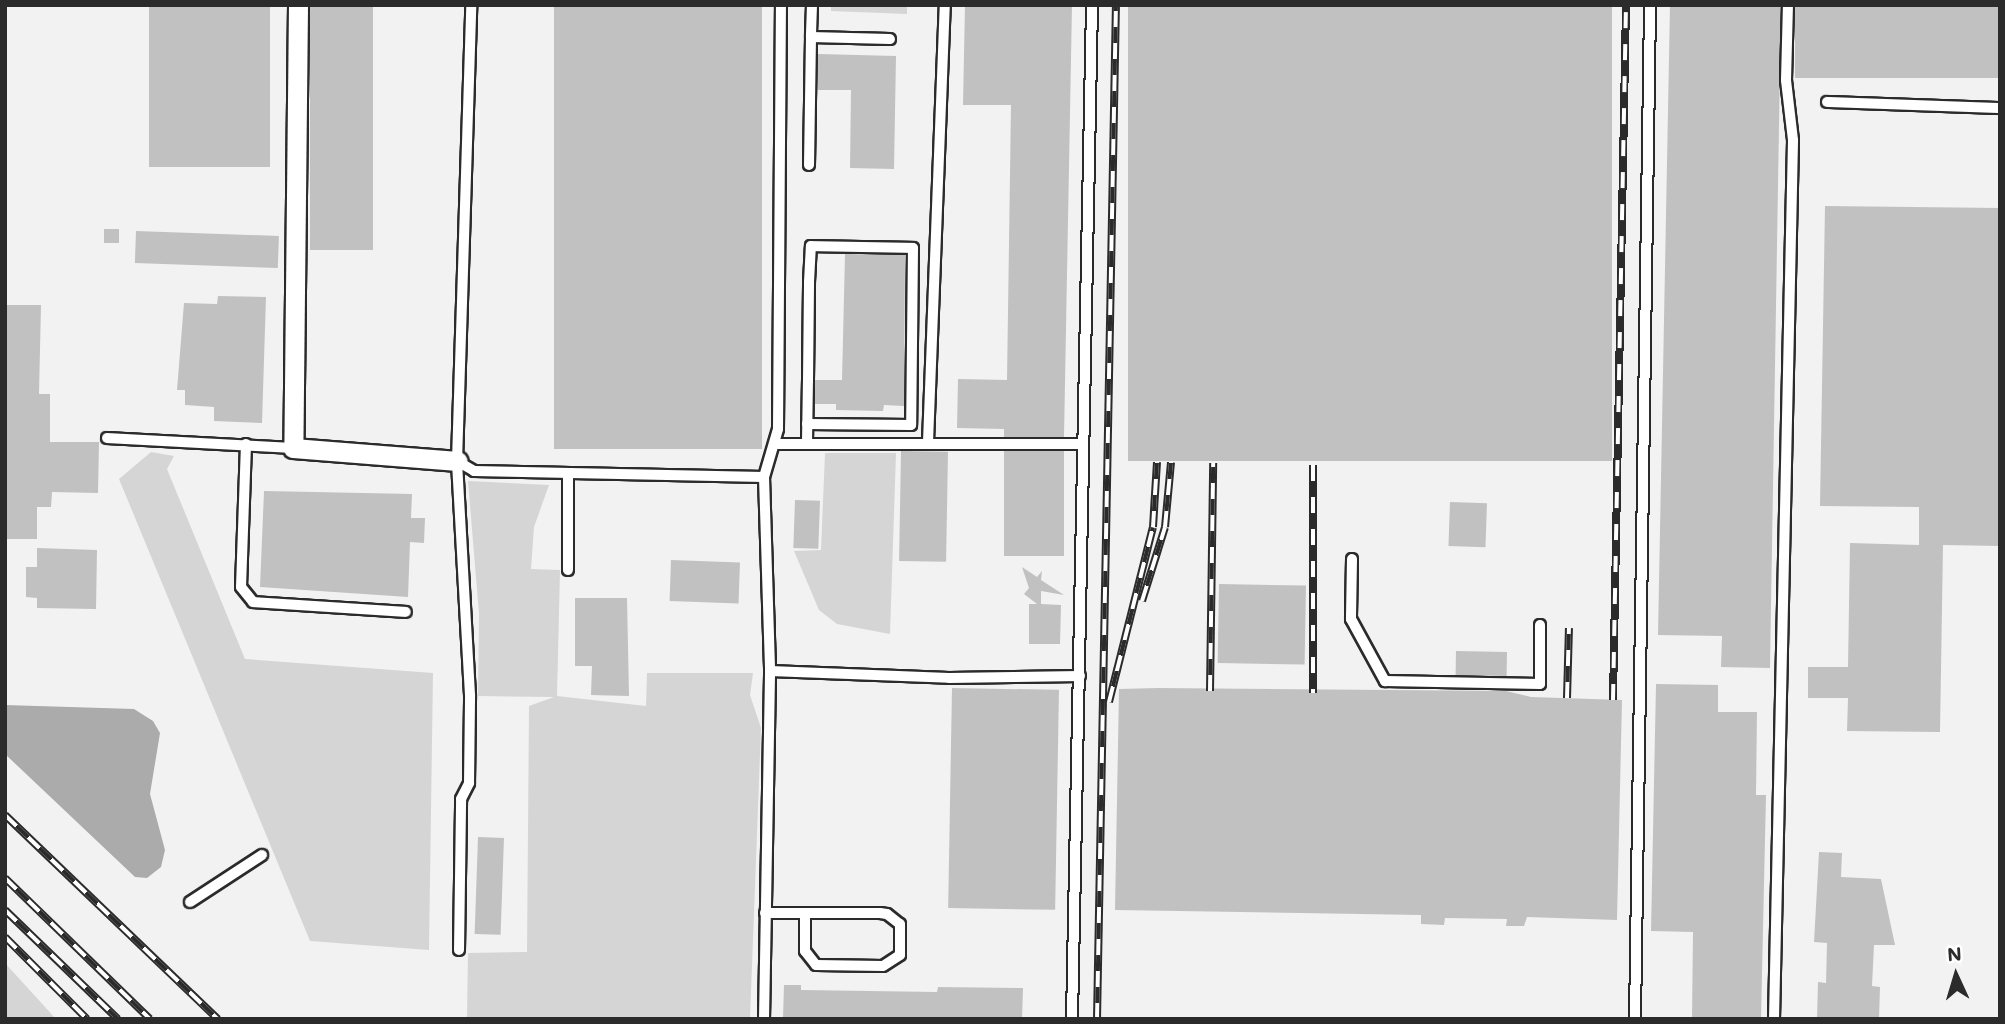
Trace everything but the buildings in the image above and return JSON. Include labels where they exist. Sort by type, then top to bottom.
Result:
[{"type":"street","points":[[298,5],[293,448],[457,461]]},
{"type":"lane","points":[[459,950],[461,799],[469,783],[470,695],[457,461],[471,5]]},
{"type":"lane","points":[[764,1019],[770,671],[764,477],[778,444],[781,5]]},
{"type":"lane","points":[[808,165],[812,5]]},
{"type":"lane","points":[[928,442],[945,5]]},
{"type":"lane","points":[[1072,1019],[1092,5]]},
{"type":"lane","points":[[1634,1019],[1650,5]]},
{"type":"lane","points":[[1774,1019],[1793,140],[1786,80],[1788,5]]},
{"type":"lane","points":[[811,37],[890,39]]},
{"type":"lane","points":[[1827,102],[2000,108]]},
{"type":"lane","points":[[807,424],[911,425],[913,248],[811,246],[807,424],[807,442]]},
{"type":"lane","points":[[107,438],[293,448]]},
{"type":"lane","points":[[246,444],[241,587],[253,602],[405,612]]},
{"type":"lane","points":[[778,444],[1083,444]]},
{"type":"lane","points":[[457,461],[474,471],[764,477]]},
{"type":"lane","points":[[568,475],[568,570]]},
{"type":"lane","points":[[1352,559],[1351,619],[1385,681],[1540,684],[1541,625]]},
{"type":"lane","points":[[770,671],[949,678],[1080,676]]},
{"type":"lane","points":[[190,902],[262,855]]},
{"type":"lane","points":[[765,913],[805,913],[887,914],[900,925],[900,955],[883,966],[816,965],[806,951],[805,913]]},
{"type":"shaded area","points":[[831,5],[907,5],[907,14],[831,11]]},
{"type":"shaded area","points":[[151,452],[174,456],[167,469],[245,659],[433,673],[429,950],[310,941],[119,479]]},
{"type":"shaded area","points":[[825,453],[896,453],[890,634],[837,624],[819,610],[794,551],[821,550]]},
{"type":"shaded area","points":[[468,481],[549,485],[534,527],[531,569],[560,570],[557,696],[646,706],[647,673],[753,673],[750,695],[761,728],[750,1019],[467,1019],[468,953],[527,952],[529,706],[554,697],[478,696],[479,614]]},
{"type":"shaded area","points":[[5,705],[134,709],[153,721],[160,733],[150,794],[165,850],[161,867],[147,878],[135,877],[5,754]]},
{"type":"shaded area","points":[[5,963],[56,1019],[5,1019]]},
{"type":"railway","points":[[1097,1019],[1116,5]]},
{"type":"railway","points":[[1613,700],[1626,5]]},
{"type":"railway","points":[[1109,702],[1153,527],[1157,462]]},
{"type":"railway","points":[[1142,601],[1165,527],[1171,462]]},
{"type":"railway","points":[[1210,691],[1213,463]]},
{"type":"railway","points":[[1313,465],[1313,693]]},
{"type":"railway","points":[[1567,698],[1569,628]]},
{"type":"railway","points":[[5,815],[218,1019]]},
{"type":"railway","points":[[5,878],[150,1019]]},
{"type":"railway","points":[[5,910],[118,1019]]},
{"type":"railway","points":[[5,937],[87,1019]]}]
